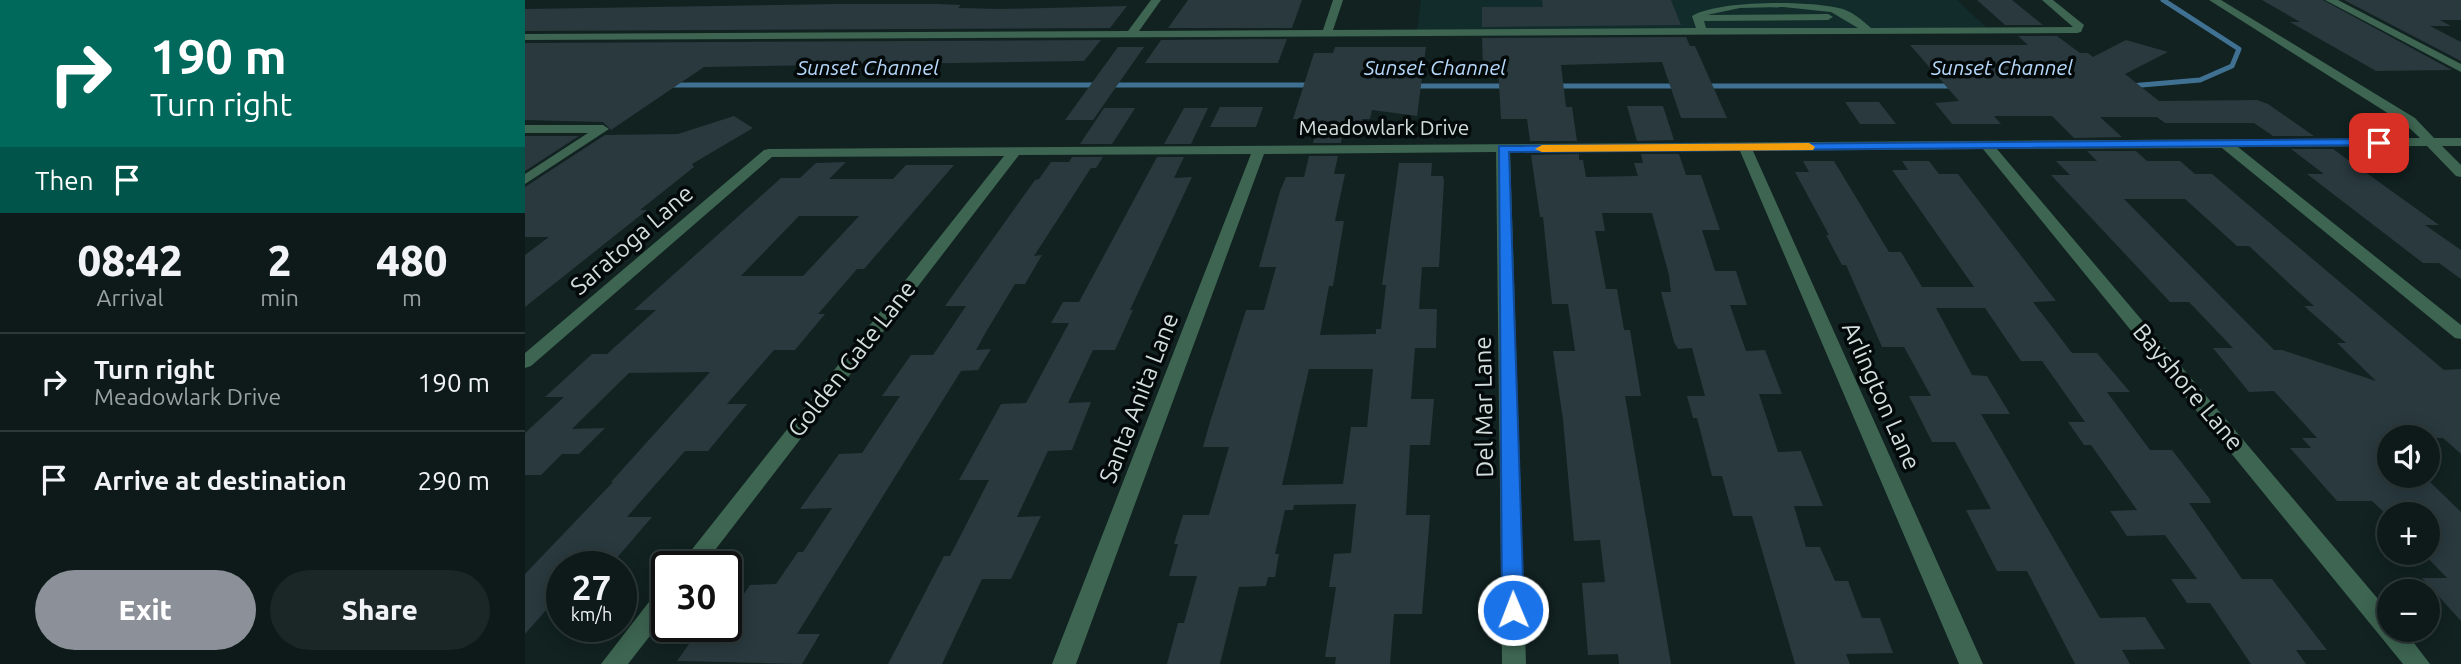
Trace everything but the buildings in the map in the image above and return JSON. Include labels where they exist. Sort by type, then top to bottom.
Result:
[{"type":"street","points":[[1131,34],[1156,0]]},
{"type":"street","points":[[1327,33],[1338,0]]},
{"type":"street","points":[[525,37],[2077,30],[2079,25],[2047,0]]},
{"type":"street","points":[[2214,0],[2410,121],[2461,173]]},
{"type":"street","points":[[2330,0],[2461,69]]},
{"type":"street","points":[[1702,32],[1697,18],[1852,17],[1869,32]]},
{"type":"street","points":[[525,129],[603,129],[525,180]]},
{"type":"street","name":"Meadowlark Drive","points":[[769,153],[2461,142]]},
{"type":"street","points":[[2227,145],[2461,334]]},
{"type":"street","name":"Bayshore Lane","points":[[1987,146],[2377,615]]},
{"type":"street","name":"Arlington Lane","points":[[1745,147],[1971,664]]},
{"type":"street","name":"Del Mar Lane","points":[[1503,149],[1514,664]]},
{"type":"street","name":"Santa Anita Lane","points":[[1064,664],[1259,150]]},
{"type":"street","name":"Golden Gate Lane","points":[[702,551],[1015,151]]},
{"type":"street","name":"Saratoga Lane","points":[[525,362],[769,153]]},
{"type":"street","points":[[613,664],[651,616]]},
{"type":"street","name":"Bayshore Lane","points":[[2400,642],[2418,664]]},
{"type":"shaded area","points":[[1421,0],[1957,0],[1987,28],[1417,30]]},
{"type":"waterway","name":"Sunset Channel","points":[[2130,86],[2200,80],[2232,66],[2239,49],[2163,0]]},
{"type":"waterway","name":"Sunset Channel","points":[[667,85],[1312,85]]},
{"type":"waterway","name":"Sunset Channel","points":[[1413,86],[1508,86]]},
{"type":"waterway","name":"Sunset Channel","points":[[1553,86],[1680,86]]},
{"type":"waterway","name":"Sunset Channel","points":[[1703,86],[1956,86]]},
{"type":"slow traffic","points":[[1542,149],[1809,147]]},
{"type":"route","points":[[1513,610],[1503,149],[2379,143]]}]
